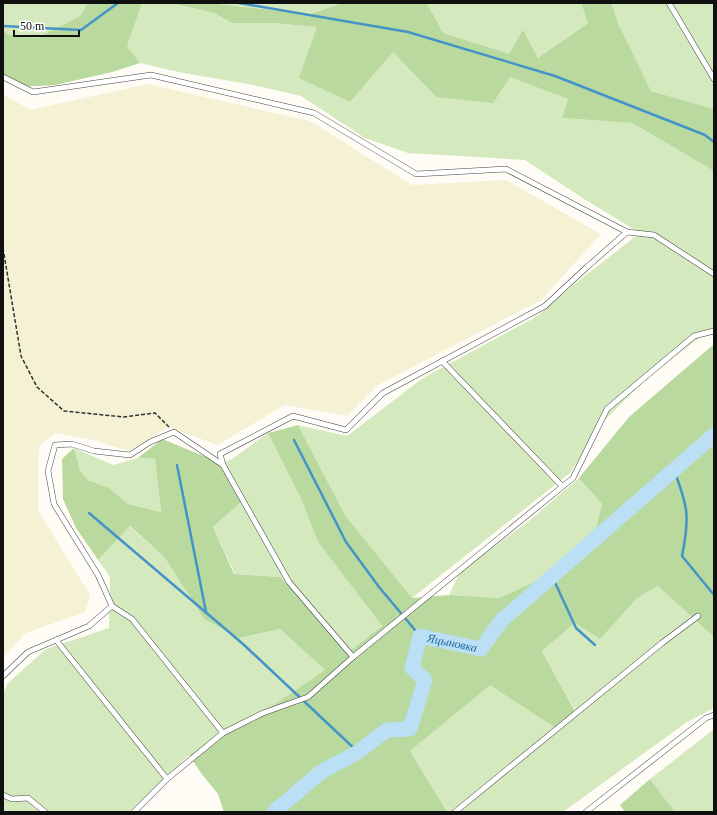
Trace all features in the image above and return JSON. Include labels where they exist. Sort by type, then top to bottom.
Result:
[{"type":"lane","points":[[669,3],[714,79]]},
{"type":"lane","points":[[3,77],[33,92],[151,75],[314,113],[416,174],[506,169],[627,232],[654,235],[714,274]]},
{"type":"lane","points":[[353,657],[289,582],[223,465],[220,454],[293,416],[346,430],[383,393],[545,306],[627,232]]},
{"type":"lane","points":[[134,812],[167,778],[223,733],[263,713],[307,697],[407,612],[573,478],[607,410],[694,336],[714,331]]},
{"type":"lane","points":[[442,361],[562,486]]},
{"type":"lane","points":[[223,465],[174,432],[150,442],[130,455],[94,451],[72,444],[55,445],[48,471],[54,504],[98,575],[112,606],[132,619],[223,733]]},
{"type":"lane","points":[[3,676],[28,652],[88,626],[112,606]]},
{"type":"lane","points":[[455,812],[656,648],[698,616]]},
{"type":"lane","points":[[56,640],[167,778]]},
{"type":"lane","points":[[586,812],[706,718],[714,715]]},
{"type":"lane","points":[[3,795],[12,799],[28,798],[45,812]]},
{"type":"path","points":[[3,248],[21,356],[37,387],[64,411],[124,416],[155,413],[174,432]]},
{"type":"shaded area","points":[[148,84],[310,121],[412,185],[506,180],[601,234],[541,300],[378,385],[347,416],[284,405],[218,445],[168,427],[129,451],[93,440],[56,433],[39,446],[38,510],[90,595],[85,612],[26,633],[3,657],[3,94],[30,110]]},
{"type":"green space","points":[[3,3],[88,3],[80,16],[37,38],[10,35],[3,31]]},
{"type":"green space","points":[[88,3],[142,3],[127,46],[140,63],[112,72],[55,85],[20,87],[3,79],[3,31],[10,35],[37,38],[80,16]]},
{"type":"green space","points":[[142,3],[171,3],[214,13],[232,23],[273,23],[317,27],[393,52],[436,97],[510,76],[568,99],[562,118],[632,123],[714,171],[714,331],[702,336],[649,376],[603,422],[570,473],[412,598],[345,515],[298,425],[347,436],[423,378],[536,317],[582,278],[640,233],[584,199],[525,160],[408,153],[365,138],[301,96],[140,63],[127,46]]},
{"type":"green space","points":[[171,3],[218,3],[310,14],[342,3],[427,3],[443,33],[509,54],[523,30],[538,58],[588,23],[581,3],[614,3],[612,4],[618,23],[651,91],[714,109],[714,171],[632,123],[562,118],[568,99],[510,77],[493,103],[436,97],[393,52],[350,102],[299,78],[317,27],[273,23],[232,23],[214,13]]},
{"type":"green space","points":[[218,3],[342,3],[310,14]]},
{"type":"green space","points":[[427,3],[581,3],[588,23],[538,58],[523,31],[509,55],[443,33]]},
{"type":"green space","points":[[714,3],[714,109],[651,91],[618,23],[612,4]]},
{"type":"green space","points":[[714,344],[714,637],[658,586],[637,598],[600,639],[575,623],[542,651],[576,713],[556,728],[490,685],[410,751],[446,810],[444,812],[224,812],[218,794],[189,755],[278,702],[325,670],[280,629],[239,638],[204,619],[165,558],[130,526],[98,560],[76,528],[63,499],[62,459],[74,448],[80,470],[88,480],[109,488],[128,504],[161,512],[155,459],[138,458],[162,439],[221,463],[241,502],[213,527],[234,574],[280,577],[350,651],[382,626],[318,542],[301,499],[268,433],[298,425],[345,515],[412,598],[449,595],[499,598],[543,578],[596,528],[602,504],[579,478],[629,417]]},
{"type":"green space","points":[[268,433],[301,499],[318,542],[382,626],[350,651],[280,577],[235,574],[213,527],[241,502],[221,463],[232,459]]},
{"type":"green space","points":[[74,448],[113,465],[138,458],[155,459],[161,512],[128,504],[109,488],[88,480],[80,470]]},
{"type":"green space","points":[[579,478],[602,504],[596,528],[543,578],[499,598],[449,595],[460,572],[529,521]]},
{"type":"green space","points":[[129,526],[165,558],[204,619],[239,638],[280,629],[325,670],[278,702],[189,755],[129,812],[3,812],[3,694],[8,683],[46,649],[109,628],[110,577],[98,560]]},
{"type":"green space","points":[[658,586],[714,637],[714,708],[687,722],[563,812],[444,812],[446,810],[410,751],[490,684],[576,712],[542,651],[575,623],[600,638],[637,598]]},
{"type":"green space","points":[[714,729],[714,812],[675,812],[650,779]]},
{"type":"green space","points":[[650,779],[675,812],[625,812],[620,805]]},
{"type":"waterway","points":[[3,26],[81,30],[118,3]]},
{"type":"waterway","points":[[239,3],[408,32],[555,76],[705,135],[714,142]]},
{"type":"waterway","name":"Яцыновка","points":[[274,812],[321,772],[358,752],[387,730],[410,729],[425,680],[412,668],[420,636],[481,649],[501,621],[714,435]]},
{"type":"waterway","points":[[294,440],[346,542],[379,587],[420,636]]},
{"type":"waterway","points":[[177,465],[206,612]]},
{"type":"waterway","points":[[674,470],[685,503],[687,521],[682,556],[714,595]]},
{"type":"waterway","points":[[89,513],[243,644],[358,752]]},
{"type":"waterway","points":[[552,576],[576,628],[595,645]]}]
